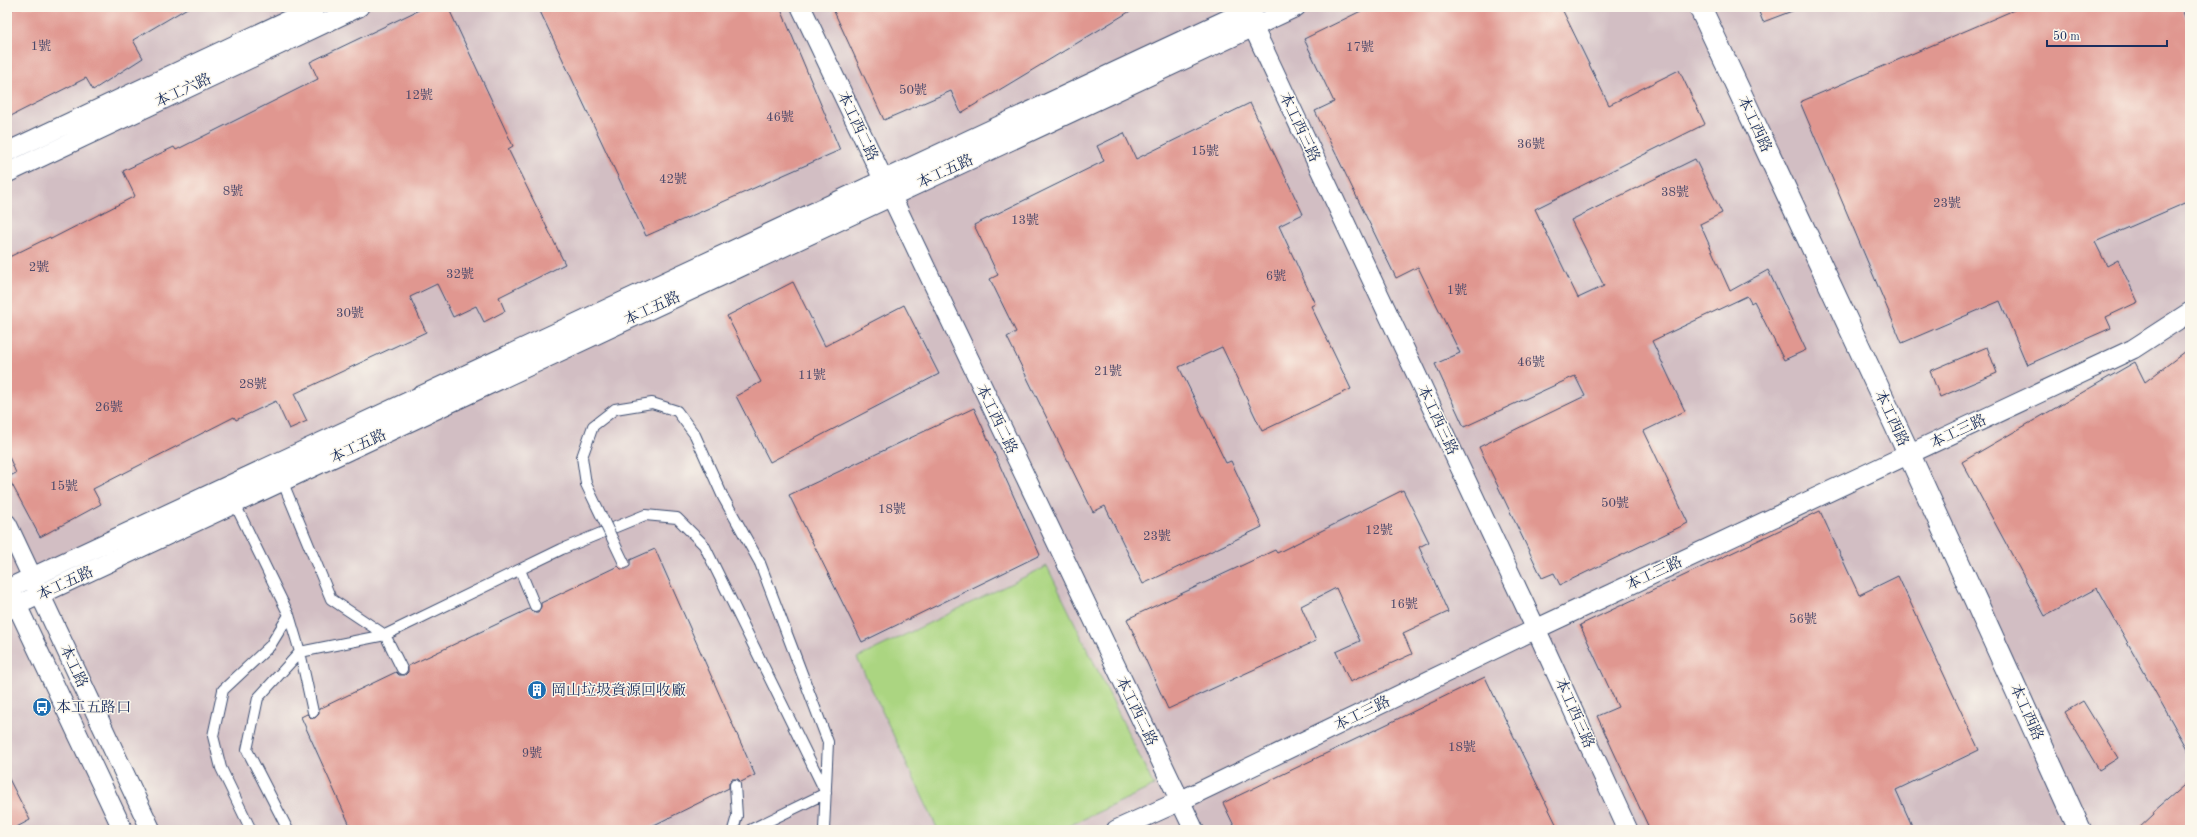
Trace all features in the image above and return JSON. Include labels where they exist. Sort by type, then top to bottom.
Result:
[{"type":"street","name":"本工六路","points":[[7,152],[316,7]]},
{"type":"street","name":"本工六路","points":[[7,173],[359,7]]},
{"type":"street","name":"本工西二路","points":[[801,7],[1194,830]]},
{"type":"street","name":"本工五路","points":[[8,587],[883,179],[1251,15],[1296,7]]},
{"type":"street","name":"本工西路","points":[[1700,7],[1909,454],[2080,830]]},
{"type":"street","name":"本工五路","points":[[12,608],[891,196],[1251,15]]},
{"type":"street","name":"本工西三路","points":[[1251,15],[1628,830]]},
{"type":"street","name":"本工三路","points":[[1116,830],[1180,801],[1536,629],[2132,349],[2190,312]]},
{"type":"street","name":"本工路","points":[[7,524],[151,830]]},
{"type":"street","name":"本工路","points":[[8,587],[12,608],[123,830]]},
{"type":"lane","points":[[624,563],[586,484],[582,457],[593,426],[615,409],[652,403],[677,411],[695,435],[723,497],[760,563],[828,742],[824,830]]},
{"type":"lane","points":[[274,464],[331,599],[385,636],[402,669]]},
{"type":"lane","points":[[226,486],[289,615],[300,652],[313,712]]},
{"type":"lane","points":[[288,830],[247,750],[258,698],[300,652],[385,636],[562,549],[645,515],[677,518],[704,545],[826,793]]},
{"type":"lane","points":[[520,570],[535,606]]},
{"type":"lane","points":[[251,830],[221,768],[212,736],[223,690],[270,646],[289,615]]},
{"type":"lane","points":[[734,830],[737,816],[735,785]]},
{"type":"lane","points":[[750,830],[826,793]]},
{"type":"shaded area","points":[[7,7],[2190,7],[2190,830],[7,830]]},
{"type":"green space","points":[[1047,566],[1154,786],[1060,830],[938,830],[857,658]]},
{"type":"building","points":[[17,7],[189,7],[133,40],[143,58],[93,90],[86,78],[7,118],[7,12]]},
{"type":"building","points":[[425,7],[448,7],[513,146],[508,149],[565,264],[499,297],[505,311],[484,322],[476,306],[453,317],[437,284],[410,297],[426,332],[294,394],[307,421],[289,429],[276,401],[236,420],[234,417],[93,489],[101,504],[40,537],[8,477],[16,473],[7,452],[7,258],[50,237],[51,239],[135,196],[123,171],[174,147],[176,150],[318,79],[310,62]]},
{"type":"building","points":[[538,7],[612,7],[615,13],[629,7],[780,7],[840,150],[646,236]]},
{"type":"building","points":[[832,7],[1137,7],[961,113],[951,91],[884,120]]},
{"type":"building","points":[[1369,7],[1561,7],[1609,105],[1679,70],[1705,124],[1535,209],[1578,298],[1604,286],[1571,220],[1695,159],[1722,213],[1700,224],[1730,291],[1768,270],[1806,350],[1784,360],[1754,301],[1751,303],[1747,296],[1652,341],[1685,411],[1644,431],[1688,523],[1560,585],[1554,573],[1542,578],[1479,447],[1585,396],[1575,376],[1464,427],[1435,364],[1460,353],[1418,267],[1396,278],[1315,111],[1334,102],[1304,39]]},
{"type":"building","points":[[1757,7],[1800,7],[1800,8],[1763,22]]},
{"type":"building","points":[[2021,7],[2181,7],[2190,29],[2190,201],[2095,242],[2107,266],[2118,260],[2138,302],[2106,317],[2111,328],[2027,365],[2000,301],[1902,343],[1800,102]]},
{"type":"building","points":[[1250,103],[1303,214],[1279,226],[1315,304],[1311,306],[1351,389],[1262,431],[1222,347],[1179,367],[1226,463],[1231,461],[1262,527],[1143,584],[1105,506],[1093,512],[1007,337],[1016,332],[990,279],[998,275],[974,225],[1104,161],[1097,146],[1124,133],[1136,159]]},
{"type":"building","points":[[793,282],[825,346],[904,305],[939,374],[770,462],[736,396],[761,382],[727,316]]},
{"type":"building","points":[[1987,347],[1997,373],[1940,397],[1930,371]]},
{"type":"building","points":[[2190,348],[2190,754],[2097,588],[2045,616],[1962,462],[2135,362],[2145,382]]},
{"type":"building","points":[[974,408],[1040,555],[862,642],[789,495]]},
{"type":"building","points":[[1403,490],[1429,542],[1419,547],[1448,612],[1403,633],[1412,654],[1350,682],[1336,652],[1360,641],[1336,588],[1301,606],[1316,641],[1168,709],[1127,619],[1275,550],[1277,553]]},
{"type":"building","points":[[1820,511],[1859,595],[1898,576],[1979,750],[1896,790],[1914,830],[1650,830],[1597,716],[1618,707],[1580,625]]},
{"type":"building","name":"岡山垃圾資源回收廠","points":[[655,549],[755,775],[741,782],[738,779],[732,779],[729,782],[729,788],[644,830],[352,830],[301,717],[307,714],[311,718],[315,718],[319,714],[319,709],[396,672],[399,675],[405,675],[408,672],[408,666],[529,609],[534,612],[538,612],[541,607],[541,603],[618,566],[621,569],[626,569],[630,566],[630,560]]},
{"type":"building","points":[[1485,677],[1559,830],[1236,830],[1223,803]]},
{"type":"building","points":[[2083,701],[2118,758],[2099,770],[2065,712]]},
{"type":"building","points":[[7,775],[30,820],[11,830],[7,830]]},
{"type":"building","points":[[2190,780],[2190,830],[2137,830],[2154,814],[2153,812]]},
{"type":"place","name":"岡山垃圾資源回收廠","points":[[537,690]]},
{"type":"place","name":"本工五路口","points":[[42,707]]}]
